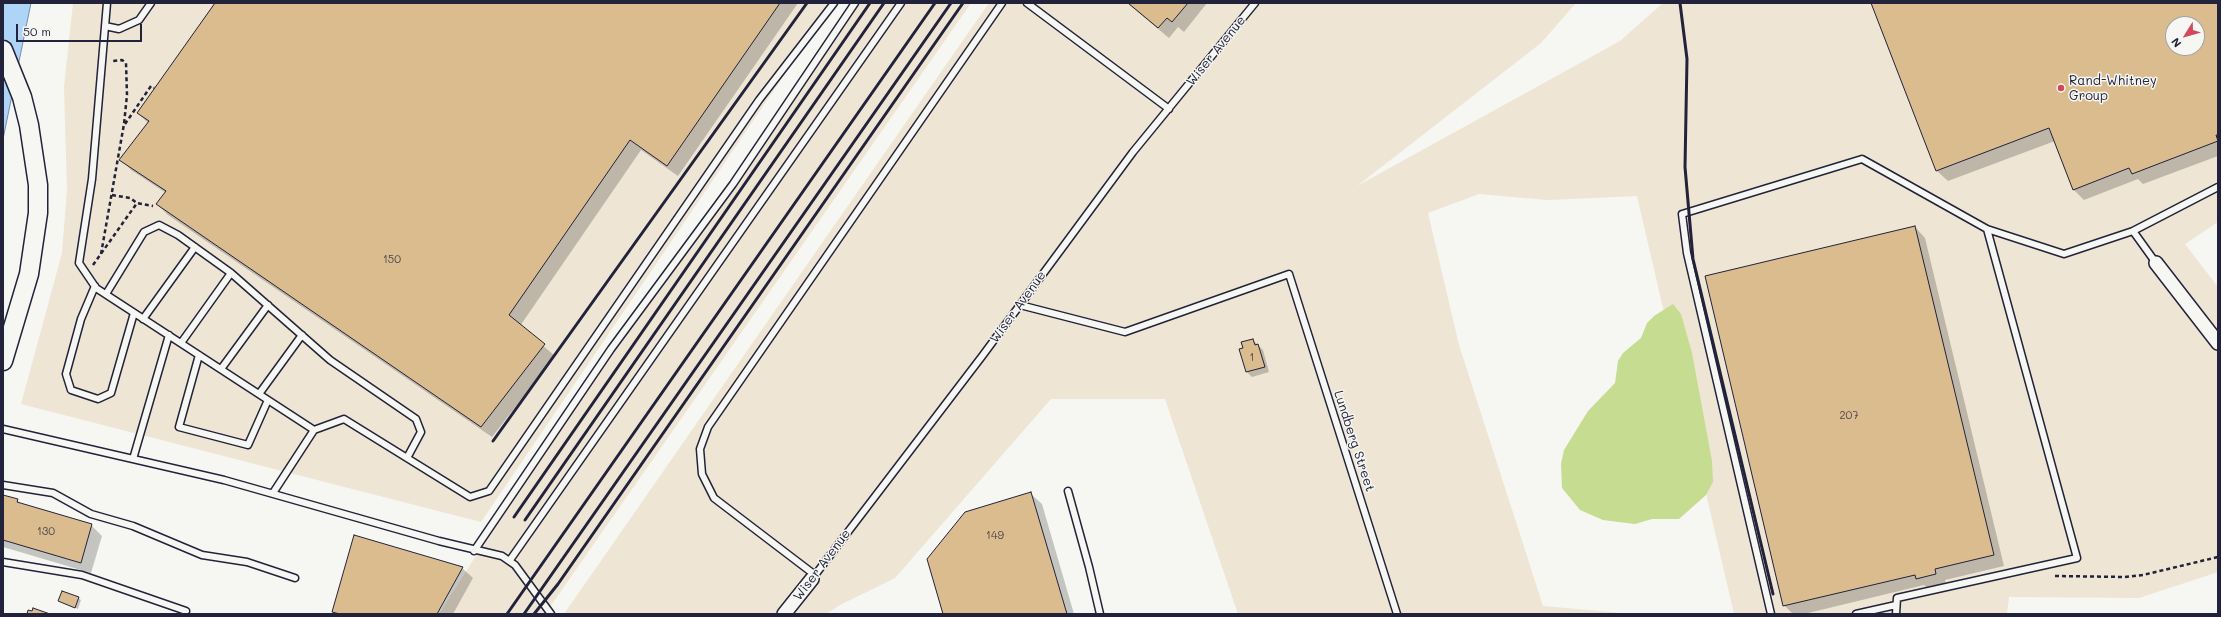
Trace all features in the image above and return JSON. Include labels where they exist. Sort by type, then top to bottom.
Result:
[{"type":"main road","points":[[3,50],[22,97],[29,125],[38,185],[38,213],[29,274],[3,361]]},
{"type":"street","points":[[2156,263],[2218,343]]},
{"type":"street","name":"Wiser Avenue","points":[[784,614],[814,577]]},
{"type":"lane","points":[[107,3],[92,179],[79,263],[95,286],[106,294],[314,430]]},
{"type":"lane","points":[[105,26],[119,29],[139,20],[151,3]]},
{"type":"lane","points":[[273,493],[314,430],[344,419],[470,498],[489,491],[759,100],[834,3]]},
{"type":"lane","points":[[474,550],[611,349],[733,184],[855,3]]},
{"type":"lane","points":[[510,560],[901,3]]},
{"type":"lane","points":[[814,577],[714,498],[702,474],[700,449],[708,427],[1002,3]]},
{"type":"lane","points":[[1027,3],[1169,109]]},
{"type":"lane","name":"Wiser Avenue","points":[[814,577],[1020,305],[1133,152],[1255,3]]},
{"type":"lane","points":[[1771,614],[1689,260],[1682,214],[1862,159],[1987,230],[2064,254],[2133,231],[2218,187]]},
{"type":"lane","points":[[106,294],[144,232],[159,225],[178,235],[231,273],[330,360],[416,419],[421,432],[407,458]]},
{"type":"lane","points":[[1896,614],[1897,598],[2077,558],[1987,230]]},
{"type":"lane","points":[[2133,231],[2156,263]]},
{"type":"lane","points":[[143,319],[195,247]]},
{"type":"lane","points":[[181,343],[231,273]]},
{"type":"lane","name":"Lundberg Street","points":[[1020,305],[1124,332],[1289,274],[1398,614]]},
{"type":"lane","points":[[95,286],[81,319],[66,374],[71,390],[98,400],[111,393],[134,313]]},
{"type":"lane","points":[[221,369],[268,305]]},
{"type":"lane","points":[[259,394],[302,335]]},
{"type":"lane","points":[[133,459],[169,336]]},
{"type":"lane","points":[[200,355],[180,427],[248,445],[268,400]]},
{"type":"lane","points":[[3,429],[273,493],[474,550],[502,556],[510,560],[551,614]]},
{"type":"lane","points":[[3,485],[53,493],[91,514],[133,526],[202,555],[247,562],[295,578]]},
{"type":"lane","points":[[1068,490],[1100,614]]},
{"type":"lane","points":[[3,562],[82,575],[186,611]]},
{"type":"lane","points":[[1856,614],[1896,605]]},
{"type":"path","points":[[101,254],[124,124],[126,64],[122,60],[102,62]]},
{"type":"path","points":[[124,124],[151,86],[154,88]]},
{"type":"path","points":[[112,195],[130,198],[137,203],[153,206]]},
{"type":"path","points":[[91,267],[137,203]]},
{"type":"path","points":[[2053,576],[2124,577],[2143,575],[2218,557]]},
{"type":"shaded area","points":[[73,3],[833,3],[481,522],[21,404],[62,253],[67,190],[64,87]]},
{"type":"shaded area","points":[[853,3],[971,3],[545,614],[439,614],[510,502]]},
{"type":"shaded area","points":[[989,3],[1576,3],[1541,43],[1357,186],[1620,41],[1663,3],[2218,3],[2218,222],[2185,244],[2218,287],[2218,572],[2139,598],[2009,597],[2007,614],[1734,614],[1637,196],[1548,200],[1479,194],[1428,213],[1459,345],[1543,606],[1632,614],[1238,614],[1165,399],[1051,399],[895,578],[840,605],[826,614],[564,614]]},
{"type":"green space","points":[[1673,304],[1681,314],[1692,353],[1712,461],[1713,482],[1706,495],[1679,519],[1652,519],[1635,524],[1603,520],[1580,510],[1562,488],[1561,464],[1564,450],[1588,411],[1615,383],[1618,361],[1623,353],[1641,338],[1647,323],[1654,316]]},
{"type":"water","points":[[3,3],[31,3],[3,139]]},
{"type":"building","points":[[215,3],[780,3],[667,166],[630,140],[509,315],[545,344],[481,427],[156,204],[166,191],[119,160],[149,121],[137,113]]},
{"type":"building","points":[[1128,3],[1188,3],[1172,22],[1167,18],[1158,28]]},
{"type":"building","name":"Rand-Whitney Group","points":[[1871,3],[2218,3],[2218,135],[2216,135],[2218,141],[2132,174],[2129,168],[2073,190],[2049,128],[1936,171]]},
{"type":"building","points":[[1915,226],[1994,555],[1935,569],[1936,574],[1916,579],[1915,575],[1783,606],[1705,276]]},
{"type":"building","points":[[1253,339],[1255,345],[1258,344],[1265,367],[1246,372],[1239,349],[1243,348],[1241,342]]},
{"type":"building","points":[[1031,492],[1067,614],[943,614],[927,559],[965,512]]},
{"type":"building","points":[[3,495],[18,499],[17,502],[92,524],[81,563],[3,540]]},
{"type":"building","points":[[354,535],[463,567],[437,614],[340,614],[332,612]]},
{"type":"building","points":[[62,591],[79,597],[75,608],[58,601]]},
{"type":"building","points":[[33,608],[50,614],[27,614],[28,610],[32,611]]},
{"type":"railway","points":[[493,441],[807,3]]},
{"type":"railway","points":[[514,517],[870,3]]},
{"type":"railway","points":[[525,520],[884,3]]},
{"type":"railway","points":[[507,614],[935,3]]},
{"type":"railway","points":[[524,614],[951,3]]},
{"type":"railway","points":[[534,614],[558,584],[963,3]]},
{"type":"railway","points":[[1680,3],[1687,59],[1685,167],[1693,259],[1773,594]]},
{"type":"place","name":"Rand-Whitney Group","points":[[2061,88]]}]
